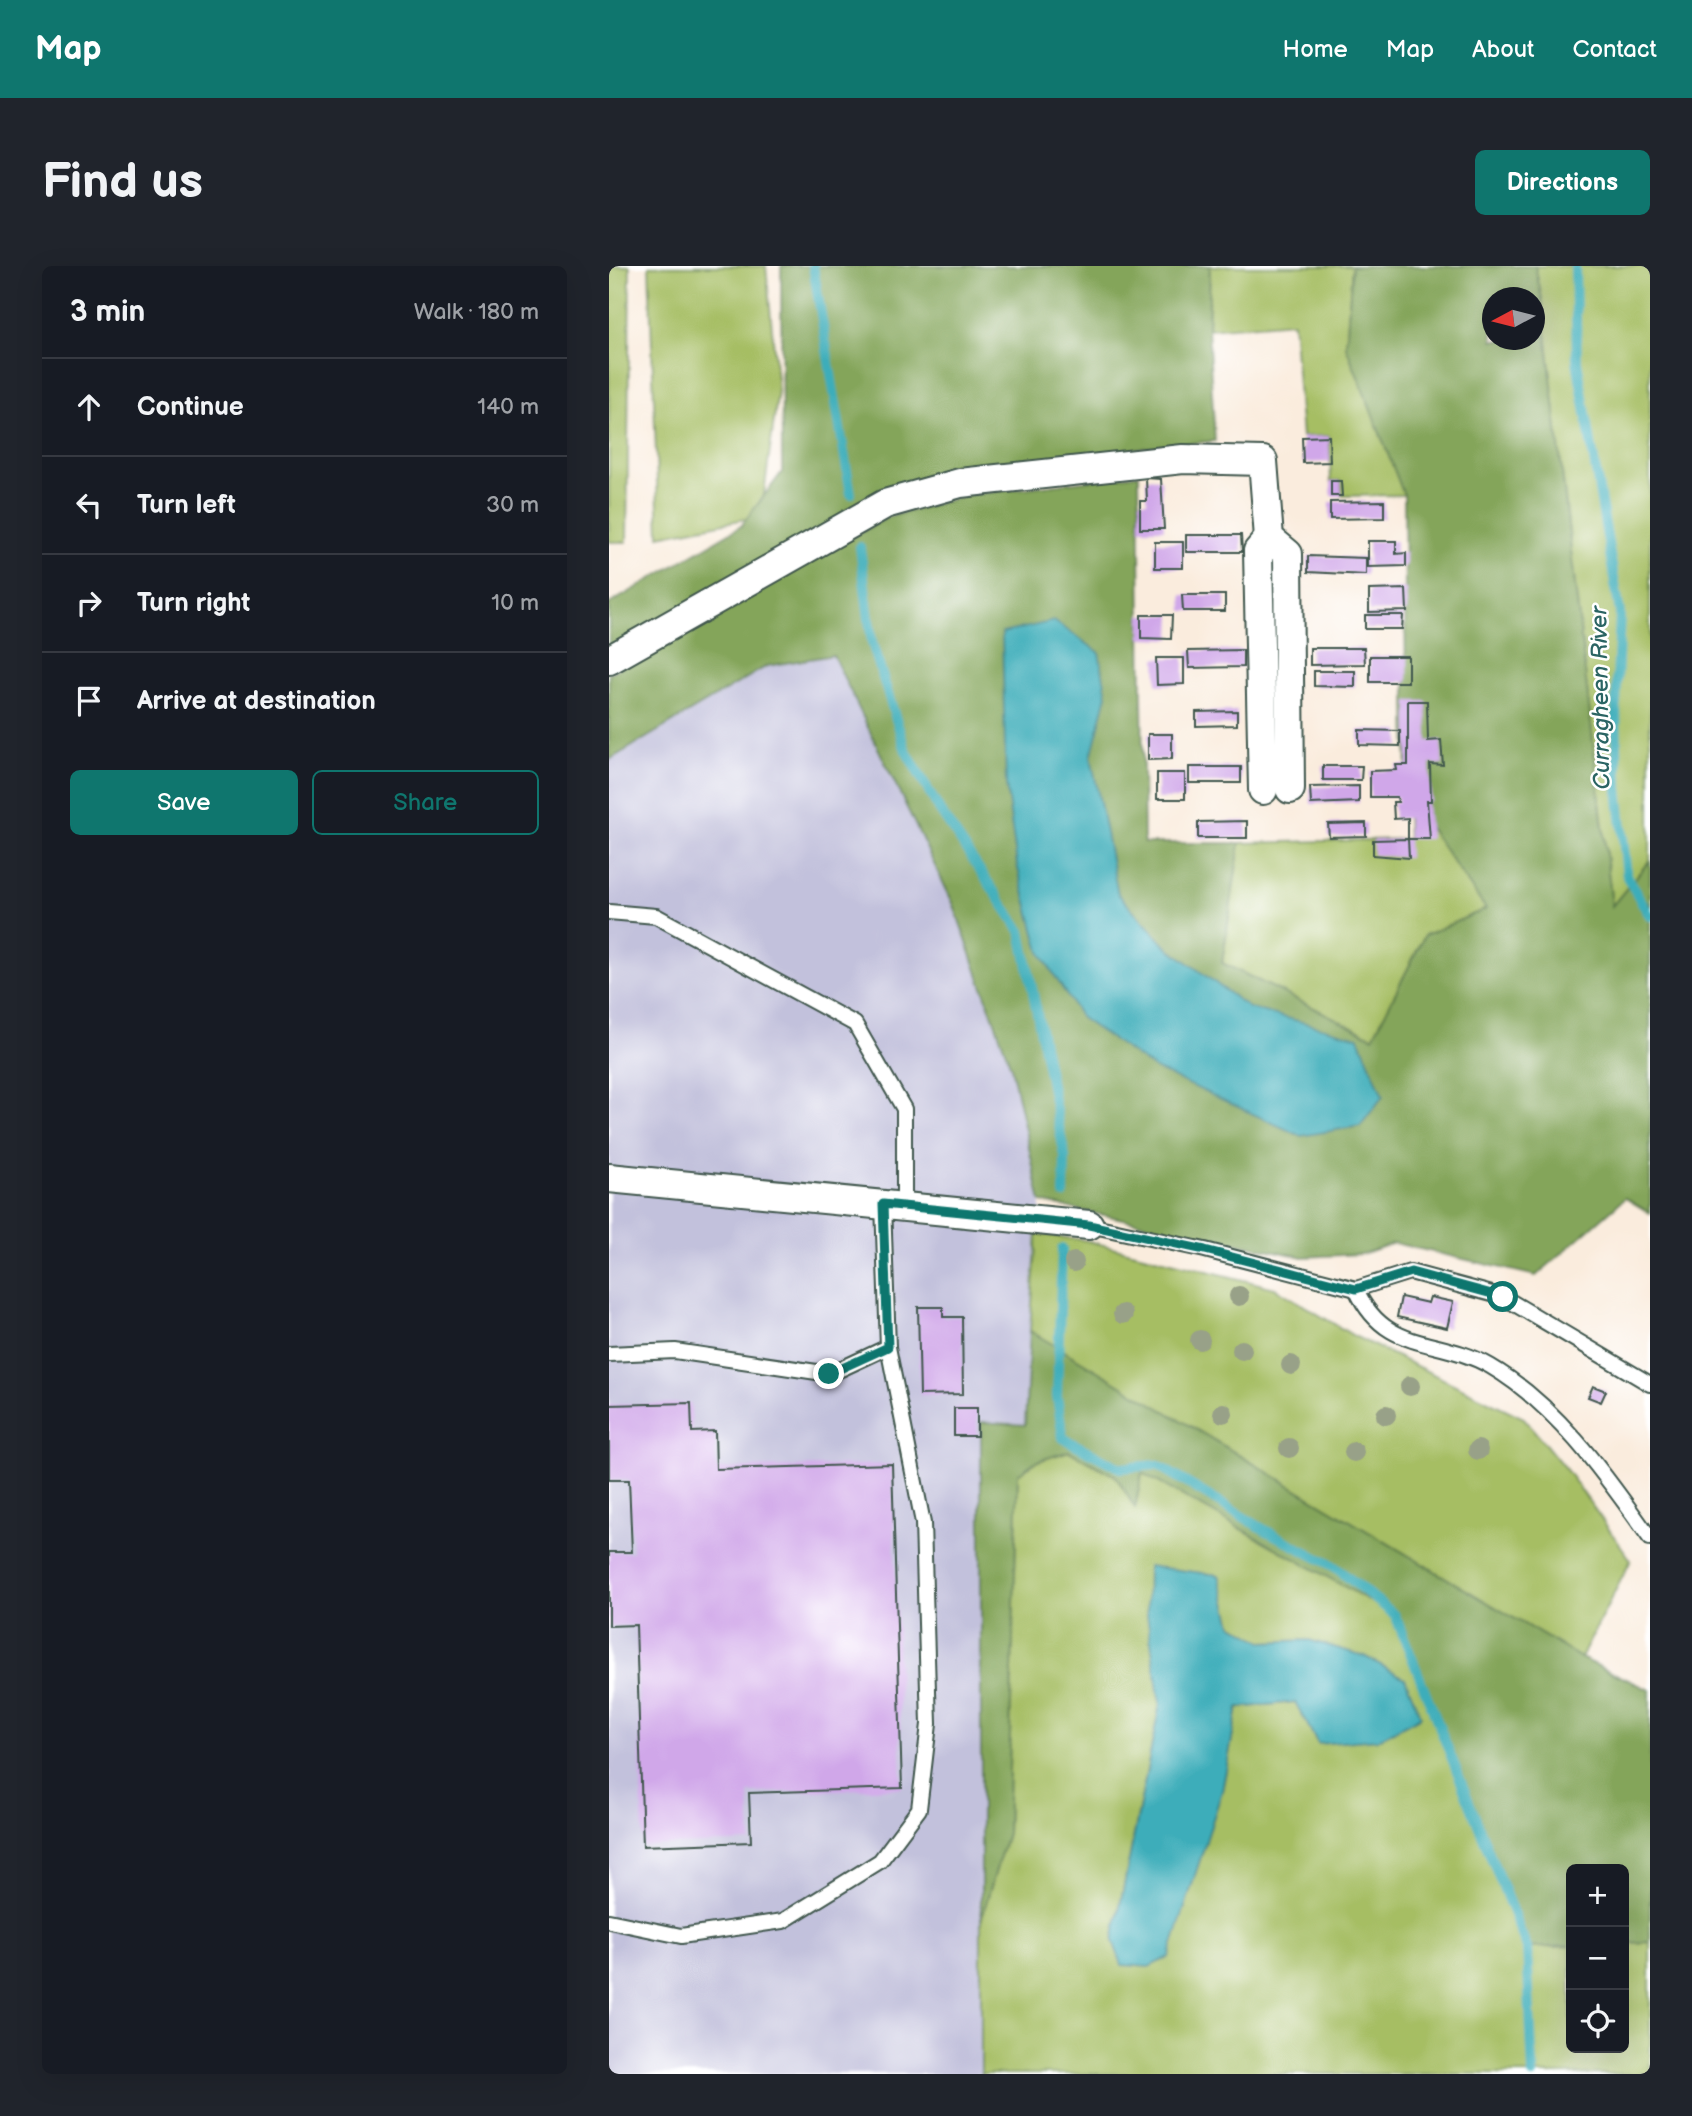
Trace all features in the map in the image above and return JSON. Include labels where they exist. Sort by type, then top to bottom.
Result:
[{"type":"street","points":[[609,660],[885,504],[960,483],[1183,459],[1263,461],[1269,538],[1258,551],[1276,790]]},
{"type":"street","points":[[609,1178],[1089,1225]]},
{"type":"lane","points":[[609,912],[656,916],[855,1024],[904,1109],[894,1205],[888,1347],[923,1523],[929,1724],[919,1809],[880,1861],[783,1921],[681,1936],[609,1921]]},
{"type":"lane","points":[[1089,1225],[1205,1250],[1356,1289],[1411,1272],[1503,1297],[1650,1384]]},
{"type":"lane","points":[[1356,1289],[1365,1310],[1384,1330],[1489,1366],[1549,1412],[1586,1454],[1650,1538]]},
{"type":"lane","points":[[609,1354],[675,1351],[829,1374],[888,1347]]},
{"type":"shaded area","points":[[833,654],[953,903],[1011,1067],[1041,1202],[1025,1426],[981,1422],[981,2074],[609,2074],[609,760],[767,666]]},
{"type":"green space","points":[[609,266],[630,266],[627,542],[609,542]]},
{"type":"green space","points":[[649,266],[766,266],[778,391],[761,516],[659,536]]},
{"type":"green space","points":[[781,266],[1210,266],[1208,329],[1215,441],[1140,448],[948,477],[609,648],[609,604],[741,526],[782,472]]},
{"type":"green space","points":[[1210,266],[1352,266],[1346,346],[1404,495],[1342,496],[1341,481],[1331,481],[1329,436],[1302,437],[1293,322],[1208,329]]},
{"type":"green space","points":[[1352,266],[1535,266],[1539,287],[1482,287],[1482,350],[1545,350],[1545,325],[1612,906],[1650,860],[1650,1213],[1625,1198],[1536,1276],[1394,1243],[1362,1254],[1303,1257],[1041,1202],[1011,1067],[953,903],[833,655],[767,666],[609,760],[609,674],[888,517],[968,495],[1139,474],[1144,843],[1240,843],[1222,963],[1373,1037],[1425,935],[1486,909],[1407,796],[1404,495],[1346,346]]},
{"type":"green space","points":[[1535,266],[1650,266],[1650,860],[1612,906],[1545,325],[1545,287],[1539,287]]},
{"type":"green space","points":[[1407,796],[1486,909],[1425,935],[1373,1037],[1222,963],[1240,843],[1408,839]]},
{"type":"green space","points":[[1037,1234],[1084,1240],[1275,1288],[1354,1336],[1524,1418],[1568,1472],[1631,1560],[1581,1658],[1030,1331]]},
{"type":"green space","points":[[1030,1331],[1581,1658],[1650,1690],[1650,1942],[1629,1943],[1629,1864],[1566,1864],[1566,1946],[1527,1948],[1395,1615],[1142,1473],[1135,1508],[1116,1476],[1069,1451],[1035,1462],[1018,1474],[1007,1833],[981,1920],[981,1422],[1025,1425]]},
{"type":"green space","points":[[1069,1451],[1116,1476],[1135,1507],[1142,1473],[1395,1615],[1527,1948],[1566,1946],[1566,2053],[1629,2053],[1629,1943],[1650,1942],[1650,2074],[981,2074],[981,1920],[1007,1833],[1018,1474],[1035,1462]],"holes":[[[1232,1624],[1262,1642],[1309,1640],[1364,1656],[1404,1678],[1295,1702],[1238,1708],[1222,1791],[1113,1941],[1160,1704]]]},
{"type":"water","points":[[1054,621],[1099,652],[1107,695],[1091,757],[1118,894],[1166,946],[1249,1008],[1359,1037],[1383,1096],[1360,1126],[1301,1136],[1155,1069],[1081,1018],[1040,952],[1017,865],[1006,785],[1002,633]]},
{"type":"water","points":[[1148,1566],[1219,1575],[1232,1624],[1263,1642],[1309,1640],[1364,1656],[1405,1678],[1421,1716],[1379,1739],[1318,1744],[1295,1702],[1238,1708],[1222,1791],[1169,1957],[1149,1967],[1122,1965],[1113,1941],[1160,1704],[1147,1615]]},
{"type":"building","points":[[1329,436],[1330,462],[1303,463],[1302,437]]},
{"type":"building","points":[[1146,478],[1161,479],[1164,529],[1140,529],[1140,501],[1147,501]]},
{"type":"building","points":[[1331,481],[1341,481],[1342,496],[1331,496]]},
{"type":"building","points":[[1384,501],[1384,518],[1330,519],[1330,502]]},
{"type":"building","points":[[1186,535],[1241,535],[1242,552],[1186,552]]},
{"type":"building","points":[[1368,541],[1396,541],[1396,554],[1406,553],[1406,566],[1368,567]]},
{"type":"building","points":[[1155,542],[1183,542],[1183,568],[1155,568]]},
{"type":"building","points":[[1308,556],[1366,558],[1366,575],[1308,572]]},
{"type":"building","points":[[1406,589],[1407,611],[1369,612],[1369,590]]},
{"type":"building","points":[[1182,595],[1225,595],[1225,611],[1183,611]]},
{"type":"building","points":[[1141,615],[1172,615],[1171,639],[1141,638]]},
{"type":"building","points":[[1365,615],[1403,615],[1402,629],[1365,629]]},
{"type":"building","points":[[1310,648],[1364,648],[1365,664],[1310,665]]},
{"type":"building","points":[[1243,650],[1243,667],[1189,668],[1188,651]]},
{"type":"building","points":[[1370,656],[1408,656],[1408,682],[1370,682]]},
{"type":"building","points":[[1156,658],[1184,658],[1184,684],[1157,685]]},
{"type":"building","points":[[1314,671],[1355,671],[1355,687],[1314,686]]},
{"type":"building","points":[[1408,701],[1427,701],[1428,741],[1441,740],[1443,765],[1430,764],[1431,801],[1427,801],[1430,839],[1408,839],[1408,818],[1394,819],[1393,802],[1398,802],[1397,797],[1370,797],[1370,771],[1397,770],[1396,765],[1408,765]]},
{"type":"building","points":[[1237,711],[1237,725],[1196,726],[1196,712]]},
{"type":"building","points":[[1359,730],[1400,731],[1400,746],[1359,745]]},
{"type":"building","points":[[1148,734],[1172,734],[1172,759],[1148,760]]},
{"type":"building","points":[[1323,766],[1362,766],[1361,780],[1323,780]]},
{"type":"building","points":[[1189,767],[1241,767],[1241,783],[1189,783]]},
{"type":"building","points":[[1157,773],[1185,773],[1185,799],[1157,799]]},
{"type":"building","points":[[1359,786],[1359,802],[1311,804],[1310,787]]},
{"type":"building","points":[[1247,821],[1247,838],[1198,838],[1198,822]]},
{"type":"building","points":[[1366,823],[1366,836],[1329,837],[1328,824]]},
{"type":"building","points":[[1408,839],[1409,858],[1373,855],[1373,840]]},
{"type":"building","points":[[1401,1297],[1428,1303],[1430,1297],[1453,1302],[1447,1328],[1397,1317]]},
{"type":"building","points":[[918,1307],[943,1307],[943,1317],[962,1317],[963,1394],[920,1395]]},
{"type":"building","points":[[1593,1386],[1606,1391],[1601,1402],[1588,1397]]},
{"type":"building","points":[[691,1403],[692,1432],[715,1431],[716,1469],[892,1464],[902,1788],[749,1793],[751,1842],[643,1846],[636,1625],[609,1626],[609,1552],[632,1552],[629,1480],[609,1480],[609,1405]]},
{"type":"building","points":[[954,1408],[977,1408],[977,1436],[954,1436]]},
{"type":"waterway","points":[[813,266],[851,494]]},
{"type":"waterway","name":"Curragheen River","points":[[1575,266],[1577,361],[1620,613],[1616,705],[1618,788],[1627,877],[1650,916]]},
{"type":"waterway","points":[[860,547],[872,643],[906,751],[940,811],[1021,931],[1065,1157],[1064,1194]]},
{"type":"waterway","points":[[1062,1249],[1057,1396],[1063,1438],[1120,1468],[1157,1465],[1265,1530],[1335,1567],[1395,1615],[1527,1948],[1533,2074]]},
{"type":"route","points":[[829,1374],[888,1347],[883,1204],[1023,1216],[1089,1225],[1205,1250],[1356,1289],[1411,1272],[1503,1297]]}]
